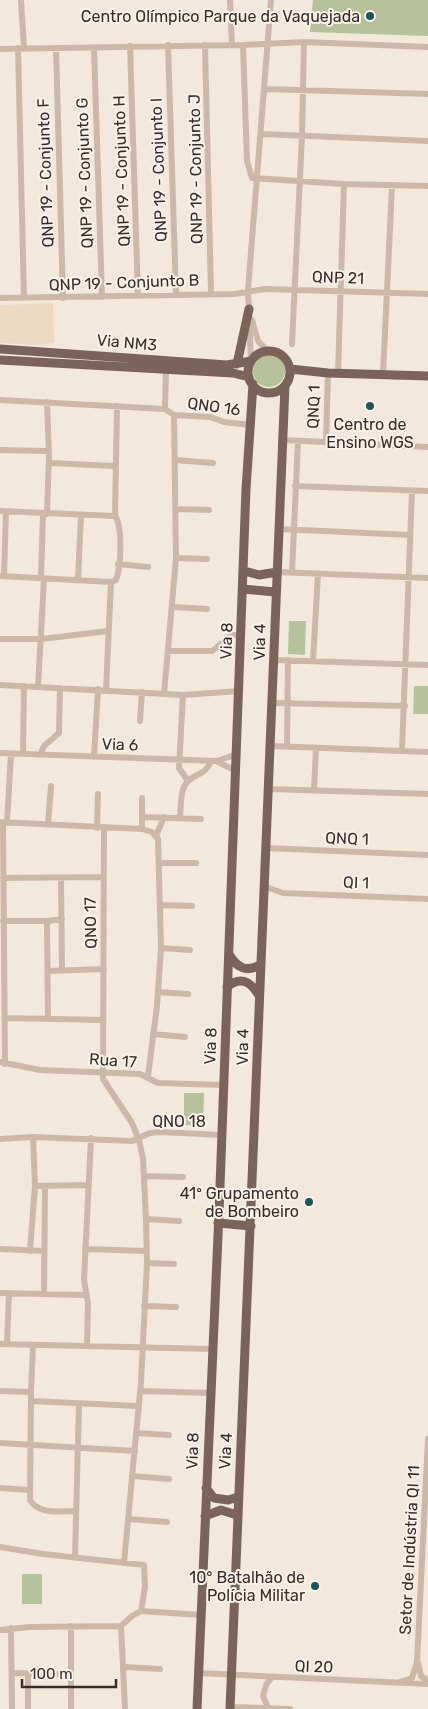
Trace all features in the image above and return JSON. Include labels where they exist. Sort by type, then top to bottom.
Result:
[{"type":"main road","points":[[237,364],[249,309]]},
{"type":"main road","name":"Via NM3","points":[[0,349],[237,364],[251,361]]},
{"type":"main road","points":[[268,351],[280,353],[285,357],[290,373],[285,386],[280,390],[268,392],[262,391],[251,380],[251,361],[258,354],[268,351]]},
{"type":"main road","name":"Via NM3","points":[[0,360],[233,373],[251,380]]},
{"type":"main road","points":[[290,373],[318,372],[428,376]]},
{"type":"main road","name":"Via 8","points":[[197,1709],[222,1135],[251,380]]},
{"type":"main road","name":"Via 4","points":[[230,1708],[251,1226],[258,994],[273,703],[276,572],[285,386]]},
{"type":"main road","points":[[244,570],[260,575],[276,572]]},
{"type":"main road","points":[[243,589],[276,592]]},
{"type":"main road","points":[[229,954],[236,965],[242,968],[254,968],[260,965]]},
{"type":"main road","points":[[227,987],[236,981],[242,980],[251,984],[258,994]]},
{"type":"main road","points":[[218,1223],[251,1226]]},
{"type":"main road","points":[[206,1488],[214,1498],[228,1500],[238,1497]]},
{"type":"main road","points":[[205,1516],[221,1510],[237,1515]]},
{"type":"street","points":[[21,0],[24,298]]},
{"type":"street","points":[[230,0],[232,45]]},
{"type":"street","points":[[251,361],[248,290],[262,134],[271,0]]},
{"type":"street","points":[[0,49],[243,45],[304,42],[428,47]]},
{"type":"street","points":[[292,344],[302,136],[304,42]]},
{"type":"street","name":"QNP 19 - Conjunto I","points":[[168,45],[176,294]]},
{"type":"street","name":"QNP 19 - Conjunto J","points":[[205,45],[211,293]]},
{"type":"street","points":[[243,45],[247,161],[250,176],[257,180],[428,186]]},
{"type":"street","name":"QNP 19 - Conjunto H","points":[[130,46],[138,296]]},
{"type":"street","name":"QNP 19 - Conjunto F","points":[[56,48],[63,298]]},
{"type":"street","name":"QNP 19 - Conjunto G","points":[[94,48],[102,297]]},
{"type":"street","points":[[265,89],[428,94]]},
{"type":"street","points":[[262,134],[428,141]]},
{"type":"street","points":[[338,374],[344,184]]},
{"type":"street","points":[[383,374],[392,186]]},
{"type":"street","name":"QNP 19 - Conjunto B","points":[[0,298],[235,294],[248,290]]},
{"type":"street","name":"QNP 21","points":[[248,290],[428,294]]},
{"type":"street","points":[[249,309],[256,338],[268,351]]},
{"type":"street","name":"QNO 16","points":[[165,408],[166,369]]},
{"type":"street","name":"QNQ 1","points":[[326,442],[328,373]]},
{"type":"street","name":"QNO 16","points":[[0,400],[165,408],[174,415],[210,417],[224,422],[250,425]]},
{"type":"street","points":[[38,687],[42,640],[45,514],[49,463],[47,402]]},
{"type":"street","points":[[115,516],[3,512],[2,576],[111,582],[117,578],[120,526],[115,516],[117,406]]},
{"type":"street","name":"QNO 16","points":[[164,694],[176,558],[177,509],[174,415]]},
{"type":"street","points":[[283,440],[428,447]]},
{"type":"street","name":"QNQ 1","points":[[292,572],[298,441]]},
{"type":"street","points":[[0,450],[48,451]]},
{"type":"street","points":[[176,460],[213,462]]},
{"type":"street","points":[[49,463],[115,466]]},
{"type":"street","points":[[295,486],[428,491]]},
{"type":"street","points":[[402,750],[412,491]]},
{"type":"street","points":[[177,509],[209,510]]},
{"type":"street","points":[[78,580],[80,515]]},
{"type":"street","points":[[279,529],[410,535]]},
{"type":"street","points":[[176,558],[207,559]]},
{"type":"street","points":[[118,564],[148,567]]},
{"type":"street","points":[[276,572],[428,578]]},
{"type":"street","points":[[314,660],[318,574]]},
{"type":"street","points":[[94,757],[108,631],[111,582]]},
{"type":"street","points":[[173,607],[207,609]]},
{"type":"street","points":[[0,639],[42,640],[108,631]]},
{"type":"street","points":[[168,651],[212,651],[232,635],[242,635]]},
{"type":"street","points":[[274,660],[428,665]]},
{"type":"street","points":[[287,746],[288,660]]},
{"type":"street","points":[[0,685],[183,695],[240,691]]},
{"type":"street","points":[[23,754],[24,686]]},
{"type":"street","points":[[40,755],[44,746],[59,732],[60,688]]},
{"type":"street","points":[[140,721],[142,692]]},
{"type":"street","points":[[183,695],[178,760],[179,768],[188,781]]},
{"type":"street","points":[[273,703],[405,706]]},
{"type":"street","points":[[271,746],[428,752]]},
{"type":"street","points":[[314,790],[316,748]]},
{"type":"street","name":"Via 6","points":[[0,753],[214,761],[236,754]]},
{"type":"street","points":[[2,1063],[5,1018],[2,945],[3,822],[11,754]]},
{"type":"street","points":[[180,817],[183,789],[188,781],[206,772],[214,761],[236,771]]},
{"type":"street","points":[[48,826],[51,786]]},
{"type":"street","points":[[268,789],[428,794]]},
{"type":"street","name":"QNO 17","points":[[98,794],[104,877],[102,1072]]},
{"type":"street","points":[[142,798],[142,829]]},
{"type":"street","points":[[142,817],[201,819]]},
{"type":"street","points":[[156,836],[164,817]]},
{"type":"street","points":[[3,822],[48,826],[142,829],[158,839],[161,948],[148,1076]]},
{"type":"street","name":"QNQ 1","points":[[266,848],[428,855]]},
{"type":"street","points":[[160,863],[196,864]]},
{"type":"street","name":"QNO 17","points":[[2,876],[104,877]]},
{"type":"street","name":"QNO 17","points":[[61,878],[62,970]]},
{"type":"street","name":"QI 1","points":[[264,886],[283,893],[428,898]]},
{"type":"street","name":"QI 1","points":[[263,901],[283,893]]},
{"type":"street","points":[[161,905],[192,906]]},
{"type":"street","name":"QNO 17","points":[[3,921],[62,920]]},
{"type":"street","points":[[47,921],[48,1019]]},
{"type":"street","points":[[161,948],[190,950]]},
{"type":"street","name":"QNO 17","points":[[48,971],[104,969]]},
{"type":"street","points":[[158,992],[188,994]]},
{"type":"street","points":[[5,1018],[103,1020]]},
{"type":"street","points":[[153,1034],[185,1037]]},
{"type":"street","name":"Rua 17","points":[[2,1063],[40,1070],[148,1076],[158,1083],[224,1085]]},
{"type":"street","name":"QNO 18","points":[[102,1072],[104,1084],[132,1123],[139,1140],[144,1176],[146,1219],[147,1263],[140,1391],[137,1406],[133,1476],[124,1563]]},
{"type":"street","name":"QNO 18","points":[[0,1139],[33,1137],[139,1140],[150,1133],[159,1132],[222,1135]]},
{"type":"street","points":[[30,1250],[35,1186],[33,1137]]},
{"type":"street","points":[[87,1346],[88,1303],[85,1295],[85,1249],[91,1138]]},
{"type":"street","points":[[144,1176],[184,1177]]},
{"type":"street","points":[[35,1186],[88,1186]]},
{"type":"street","points":[[44,1294],[46,1186]]},
{"type":"street","points":[[146,1219],[179,1221]]},
{"type":"street","points":[[0,1249],[44,1251]]},
{"type":"street","points":[[85,1249],[146,1251]]},
{"type":"street","points":[[147,1263],[174,1264]]},
{"type":"street","points":[[0,1293],[85,1295]]},
{"type":"street","points":[[9,1293],[4,1344],[212,1349]]},
{"type":"street","points":[[144,1306],[176,1307]]},
{"type":"street","points":[[34,1346],[30,1392],[30,1500],[37,1508],[47,1511],[76,1511]]},
{"type":"street","points":[[0,1391],[30,1392]]},
{"type":"street","points":[[140,1391],[210,1393]]},
{"type":"street","points":[[31,1401],[137,1406]]},
{"type":"street","points":[[75,1557],[79,1404]]},
{"type":"street","points":[[136,1433],[168,1436]]},
{"type":"street","name":"Setor de Indústria QI 11","points":[[417,1662],[428,1439]]},
{"type":"street","points":[[0,1443],[135,1450]]},
{"type":"street","points":[[133,1476],[169,1479]]},
{"type":"street","points":[[0,1488],[29,1490]]},
{"type":"street","points":[[128,1519],[167,1522]]},
{"type":"street","points":[[0,1547],[43,1554],[144,1565],[145,1587],[141,1611]]},
{"type":"street","points":[[0,1630],[71,1626],[121,1626],[141,1611],[201,1615]]},
{"type":"street","points":[[71,1626],[71,1709]]},
{"type":"street","points":[[121,1626],[125,1709]]},
{"type":"street","points":[[11,1628],[12,1709]]},
{"type":"street","points":[[400,1682],[412,1678],[417,1662]]},
{"type":"street","points":[[417,1662],[421,1676],[428,1682]]},
{"type":"street","points":[[124,1667],[160,1669]]},
{"type":"street","points":[[12,1673],[71,1674]]},
{"type":"street","name":"QI 20","points":[[199,1673],[271,1678],[428,1682]]},
{"type":"street","points":[[28,1674],[28,1709]]},
{"type":"street","points":[[268,1708],[263,1696],[266,1685],[271,1678]]},
{"type":"street","points":[[230,1708],[290,1709]]},
{"type":"green space","name":"Centro Olímpico Parque da Vaquejada","points":[[313,0],[428,0],[428,36],[310,32]]},
{"type":"green space","points":[[269,355],[275,356],[280,360],[284,365],[284,377],[280,382],[275,386],[269,387],[263,386],[258,382],[254,377],[253,371],[254,365],[258,360],[263,356]]},
{"type":"green space","points":[[289,621],[306,621],[305,655],[288,654]]},
{"type":"green space","points":[[414,686],[428,686],[428,714],[413,714]]},
{"type":"green space","points":[[184,1093],[204,1093],[203,1126],[184,1125]]},
{"type":"green space","points":[[22,1574],[42,1574],[42,1604],[22,1604]]},
{"type":"shaded area","points":[[53,303],[54,343],[39,345],[0,343],[0,305]]},
{"type":"place","name":"Centro Olímpico Parque da Vaquejada","points":[[370,16]]},
{"type":"place","name":"Centro de Ensino WGS","points":[[370,406]]},
{"type":"place","name":"41º Grupamento de Bombeiro","points":[[309,1202]]},
{"type":"place","name":"10° Batalhão de Polícia Militar","points":[[315,1586]]}]
